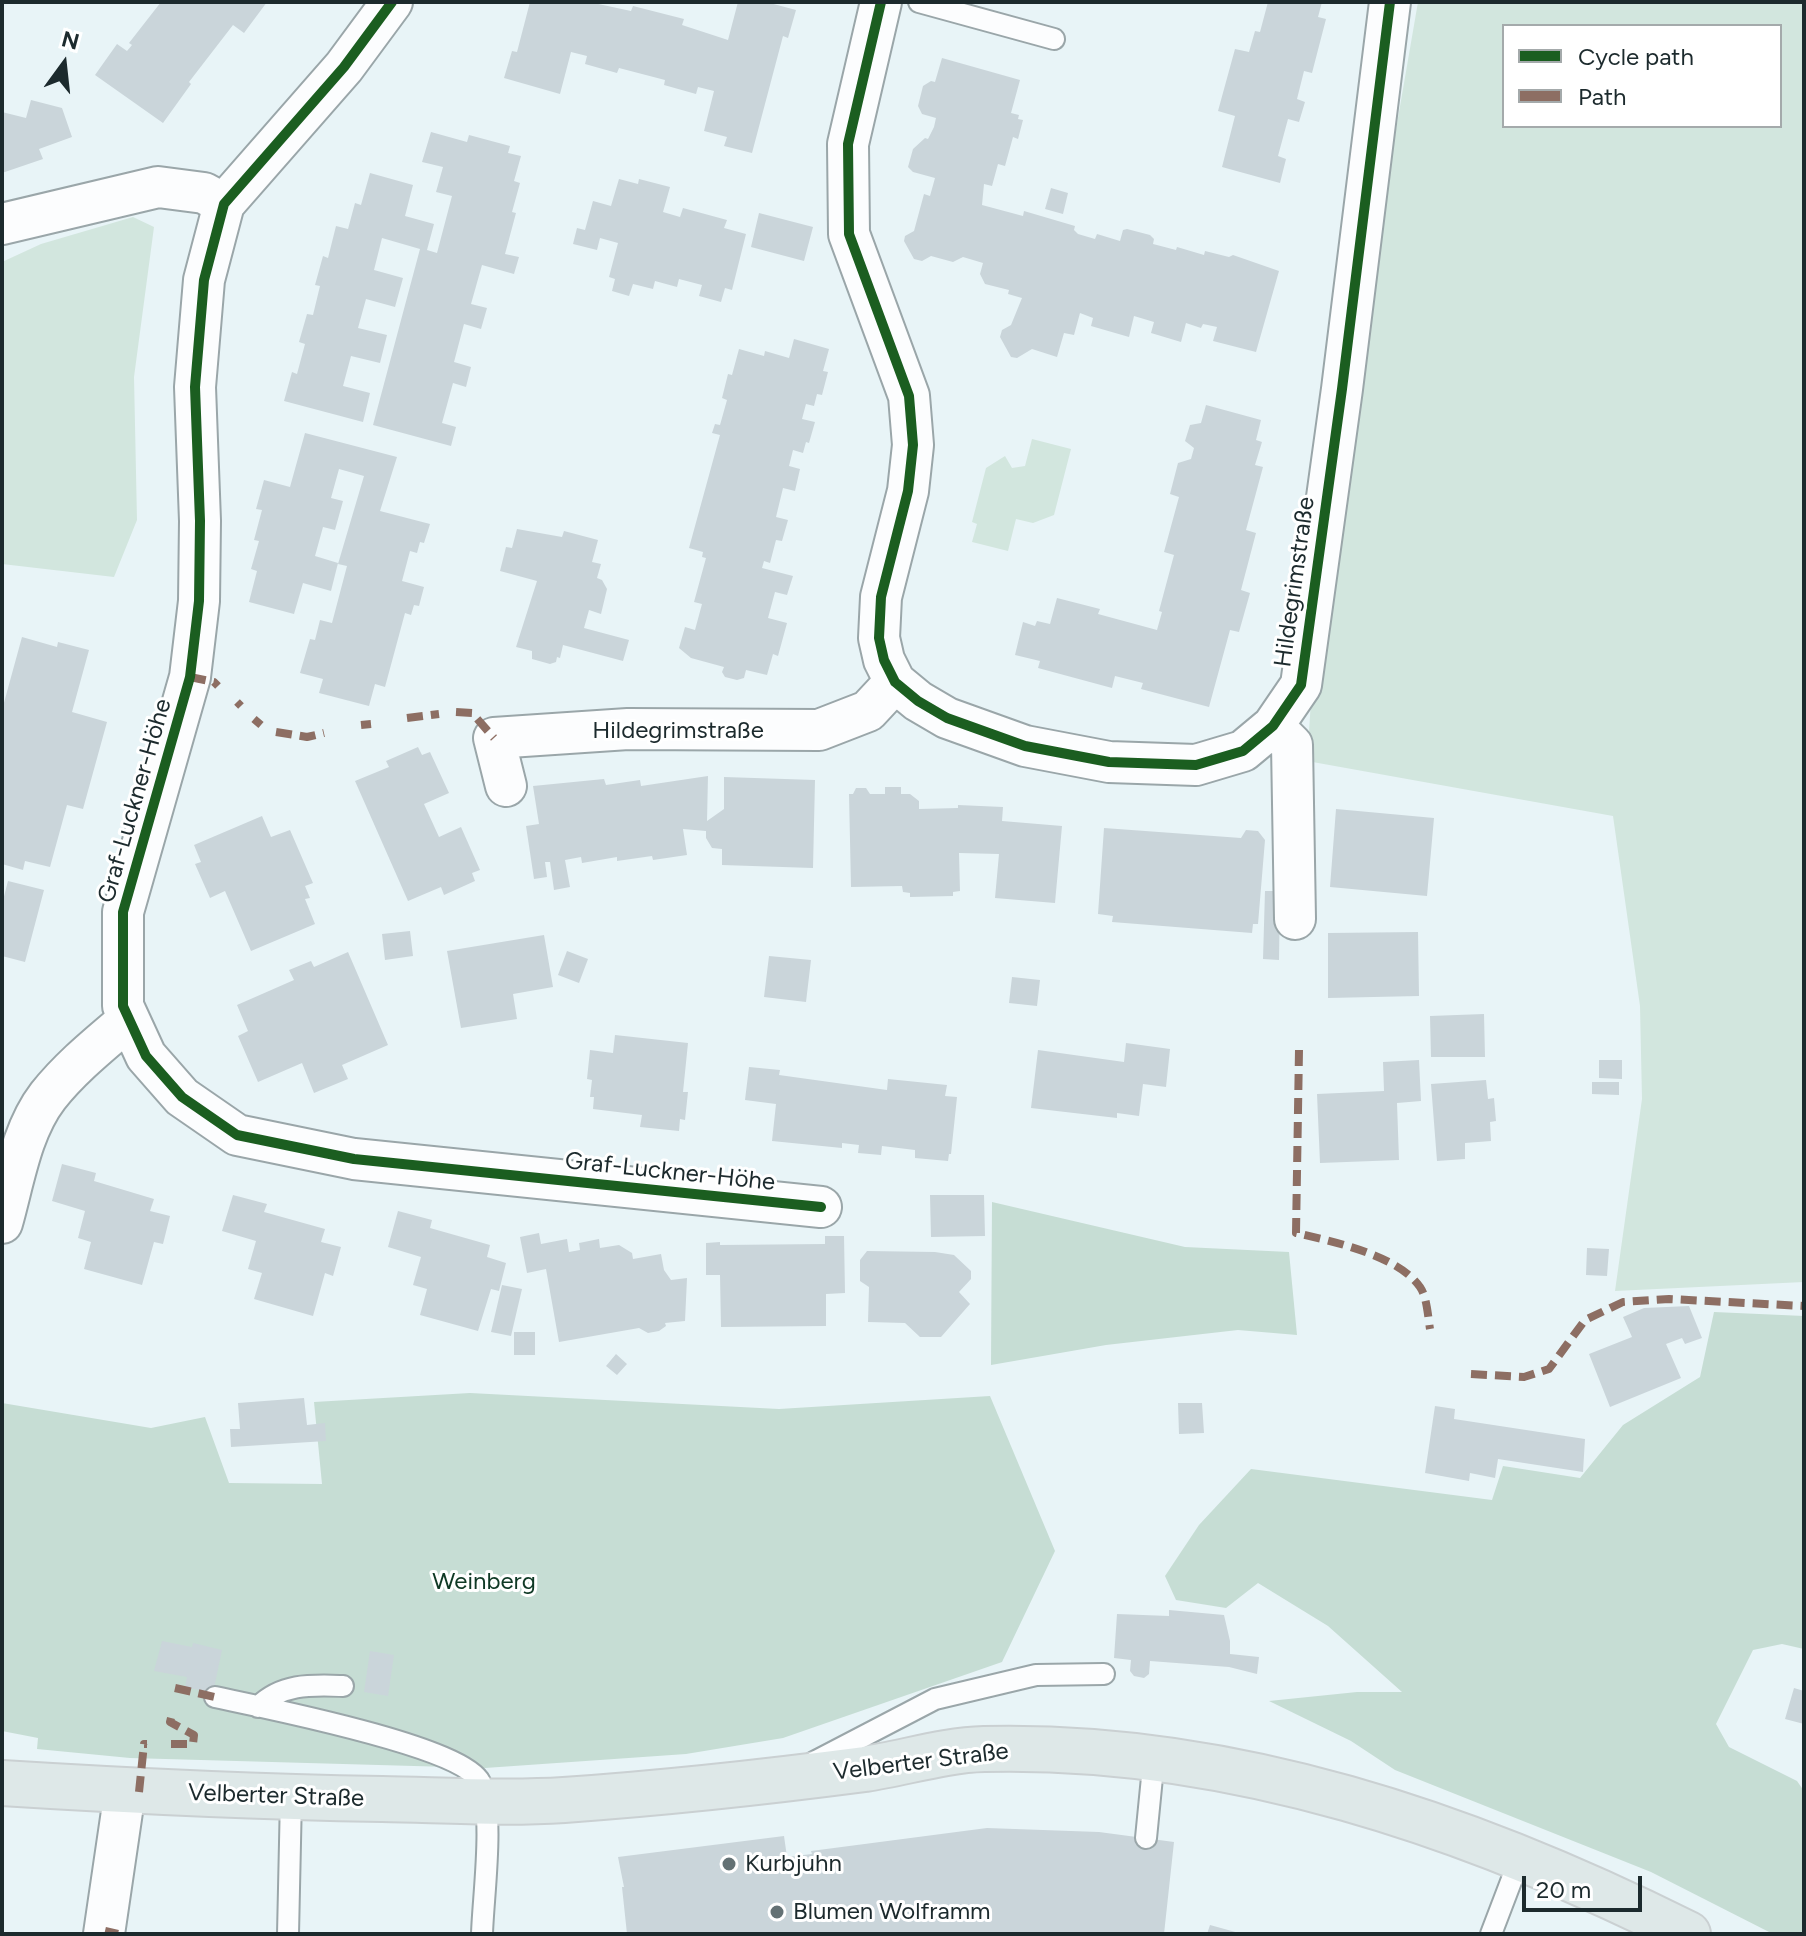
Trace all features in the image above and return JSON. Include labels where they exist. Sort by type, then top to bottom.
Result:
[{"type":"main road","name":"Velberter Straße","points":[[2,1783],[291,1797],[560,1800],[869,1768],[978,1749],[1066,1749],[1154,1757],[1265,1777],[1387,1809],[1611,1895],[1688,1934]]},
{"type":"street","name":"Graf-Luckner-Höhe","points":[[392,2],[344,67],[224,204],[204,280],[195,387],[200,521],[199,601],[190,677],[123,912],[123,1006],[146,1056],[182,1097],[237,1135],[354,1159],[821,1207]]},
{"type":"street","points":[[881,2],[848,144],[849,234],[909,396],[913,445],[908,491],[881,597],[879,638],[884,660],[895,682]]},
{"type":"street","name":"Hildegrimstraße","points":[[506,786],[494,738],[628,729],[819,730],[868,711],[895,682],[918,701],[947,718],[1025,746],[1109,762],[1196,765],[1243,751],[1273,726],[1301,685],[1390,2]]},
{"type":"street","points":[[2,224],[158,187],[204,193],[224,204]]},
{"type":"street","points":[[1273,726],[1292,745],[1295,919]]},
{"type":"street","points":[[2,1223],[25,1141],[46,1099],[82,1059],[128,1020]]},
{"type":"street","points":[[104,1934],[125,1791]]},
{"type":"lane","points":[[919,2],[1054,39]]},
{"type":"lane","points":[[784,1778],[935,1699],[1036,1675],[1104,1674]]},
{"type":"lane","points":[[258,1707],[285,1689],[308,1685],[343,1686]]},
{"type":"lane","points":[[215,1697],[391,1738],[455,1764],[478,1779],[486,1801],[482,1934]]},
{"type":"lane","points":[[1146,1838],[1154,1757]]},
{"type":"lane","points":[[288,1934],[291,1797]]},
{"type":"lane","points":[[1491,1934],[1520,1858]]},
{"type":"green space","points":[[1418,2],[1804,2],[1804,1282],[1615,1291],[1642,1099],[1640,1006],[1613,816],[1307,761],[1312,686],[1379,228]]},
{"type":"green space","points":[[133,217],[154,227],[134,377],[137,520],[114,577],[2,564],[2,262],[41,244]]},
{"type":"green space","points":[[1032,439],[1071,449],[1054,515],[1033,523],[1016,519],[1008,551],[972,542],[977,524],[972,522],[986,468],[1005,456],[1012,468],[1025,466]]},
{"type":"green space","points":[[992,1202],[1185,1247],[1289,1252],[1297,1335],[1238,1330],[1106,1345],[991,1365]]},
{"type":"green space","points":[[1714,1312],[1804,1316],[1804,1649],[1782,1644],[1753,1650],[1716,1724],[1729,1747],[1797,1781],[1804,1791],[1804,1934],[1773,1934],[1651,1872],[1395,1770],[1351,1741],[1269,1701],[1357,1692],[1402,1692],[1328,1626],[1258,1583],[1226,1608],[1176,1600],[1165,1576],[1199,1525],[1251,1469],[1492,1500],[1503,1466],[1580,1478],[1623,1425],[1700,1377]]},
{"type":"green space","name":"Weinberg","points":[[470,1393],[779,1409],[990,1396],[1055,1551],[1002,1662],[783,1738],[686,1754],[485,1768],[130,1758],[37,1749],[38,1738],[2,1731],[2,1403],[151,1428],[205,1417],[229,1483],[322,1484],[314,1402]]},
{"type":"building","points":[[161,2],[267,2],[244,33],[233,25],[189,82],[191,84],[163,123],[95,75],[117,44],[127,51],[132,45],[129,43]]},
{"type":"building","points":[[530,2],[589,2],[631,11],[633,6],[684,19],[682,25],[728,40],[738,2],[766,2],[796,10],[788,38],[783,36],[752,153],[724,146],[727,137],[704,131],[714,91],[698,87],[696,94],[664,85],[665,80],[619,68],[617,73],[585,64],[587,56],[571,52],[560,94],[504,78],[512,51],[517,52]]},
{"type":"building","points":[[1268,2],[1322,2],[1318,17],[1326,19],[1312,73],[1304,71],[1297,99],[1305,102],[1299,122],[1288,119],[1278,156],[1286,159],[1280,183],[1222,167],[1235,116],[1218,111],[1235,49],[1249,52],[1255,31],[1260,32]]},
{"type":"building","points":[[942,58],[1020,80],[1011,113],[1023,120],[1018,139],[1013,137],[1005,166],[998,164],[992,186],[984,184],[982,205],[1023,216],[1024,211],[1075,226],[1078,234],[1095,239],[1097,234],[1120,241],[1123,230],[1127,229],[1150,235],[1154,239],[1153,244],[1204,255],[1205,251],[1229,257],[1233,255],[1279,271],[1256,352],[1213,341],[1217,327],[1203,324],[1201,328],[1186,323],[1181,342],[1151,333],[1154,322],[1134,316],[1129,337],[1091,326],[1093,318],[1080,313],[1074,335],[1064,333],[1057,357],[1032,349],[1017,358],[1011,357],[1000,337],[1002,330],[1011,325],[1022,298],[1008,294],[1009,290],[985,284],[980,274],[983,263],[963,257],[953,262],[931,256],[922,261],[914,259],[904,241],[905,236],[914,231],[924,194],[930,196],[935,178],[913,172],[908,167],[913,149],[925,138],[928,139],[934,127],[936,118],[922,114],[918,106],[923,86],[935,82]]},
{"type":"building","points":[[31,100],[62,108],[72,137],[39,149],[43,159],[2,173],[2,112],[26,118]]},
{"type":"building","points":[[431,132],[467,142],[469,135],[510,146],[508,153],[521,156],[514,181],[520,183],[512,212],[516,213],[505,254],[519,257],[514,274],[482,265],[471,304],[487,308],[481,329],[464,324],[454,362],[471,367],[466,387],[453,383],[442,423],[456,427],[451,446],[373,425],[420,249],[382,238],[374,270],[403,278],[395,307],[366,299],[358,328],[387,335],[380,363],[351,356],[343,386],[370,393],[363,422],[284,401],[292,372],[297,374],[305,344],[299,342],[307,314],[313,315],[320,286],[315,285],[323,256],[328,258],[336,226],[348,229],[355,203],[361,205],[370,173],[413,185],[405,216],[434,224],[427,250],[437,253],[452,196],[436,192],[443,167],[422,162]]},
{"type":"building","points":[[619,179],[638,184],[639,179],[670,187],[663,212],[680,217],[683,208],[727,220],[724,228],[746,234],[732,290],[725,288],[721,302],[699,296],[702,285],[679,279],[677,287],[655,281],[653,289],[633,284],[629,296],[612,291],[615,279],[609,277],[618,243],[600,238],[597,250],[573,244],[577,228],[585,230],[593,201],[611,206]]},
{"type":"building","points":[[1051,188],[1068,193],[1063,214],[1045,209]]},
{"type":"building","points":[[759,213],[813,227],[804,261],[751,247]]},
{"type":"building","points":[[794,339],[829,349],[823,371],[828,372],[822,395],[817,394],[814,406],[806,404],[802,419],[815,422],[809,443],[806,442],[803,453],[793,450],[789,466],[800,469],[795,491],[783,488],[776,517],[788,520],[782,541],[776,540],[770,563],[764,561],[762,568],[793,576],[787,595],[775,592],[768,618],[787,623],[778,656],[773,654],[767,675],[746,670],[744,678],[737,680],[725,677],[722,672],[724,667],[691,658],[679,648],[685,627],[695,630],[702,604],[694,602],[706,558],[702,557],[703,552],[689,548],[720,435],[712,433],[715,424],[720,425],[727,400],[722,398],[728,374],[732,375],[739,349],[764,356],[765,351],[789,358]]},
{"type":"building","points":[[1206,405],[1261,420],[1256,440],[1262,442],[1255,465],[1263,467],[1246,530],[1256,533],[1241,590],[1250,593],[1239,632],[1230,630],[1209,707],[1141,689],[1143,683],[1115,676],[1112,688],[1038,668],[1040,661],[1015,655],[1023,622],[1035,626],[1037,621],[1050,624],[1057,598],[1100,609],[1098,614],[1157,630],[1174,555],[1164,552],[1179,497],[1170,494],[1178,463],[1191,459],[1194,448],[1185,441],[1190,425],[1201,423]]},
{"type":"building","points":[[305,433],[397,457],[380,511],[430,524],[417,553],[410,551],[402,581],[424,587],[419,606],[414,605],[411,615],[405,613],[385,687],[375,684],[369,706],[319,693],[323,679],[300,673],[310,639],[315,640],[320,620],[332,623],[347,566],[338,564],[364,476],[339,469],[331,498],[343,501],[335,530],[323,527],[315,556],[338,563],[331,591],[303,583],[294,614],[249,602],[257,571],[251,569],[259,541],[254,540],[262,510],[256,509],[264,480],[290,487]]},
{"type":"building","points":[[517,529],[562,537],[564,531],[598,540],[592,562],[601,564],[597,578],[607,589],[601,614],[589,610],[584,628],[629,640],[623,661],[563,645],[560,658],[557,657],[556,662],[550,664],[532,659],[532,651],[516,647],[537,581],[500,571],[506,547],[512,548]]},
{"type":"building","points":[[22,637],[57,647],[58,642],[89,650],[72,712],[107,722],[83,809],[67,805],[50,867],[25,861],[23,870],[2,864],[2,710]]},
{"type":"building","points":[[418,747],[422,755],[430,752],[449,793],[424,804],[439,837],[461,827],[480,870],[472,873],[475,881],[444,895],[441,887],[408,901],[355,781],[389,767],[386,761]]},
{"type":"building","points":[[708,776],[707,821],[724,809],[724,777],[815,780],[813,868],[722,865],[722,849],[712,848],[706,831],[683,829],[687,855],[653,860],[652,856],[617,861],[617,857],[582,863],[581,857],[565,860],[570,887],[554,890],[550,862],[545,862],[547,877],[534,879],[526,826],[539,824],[533,786],[604,779],[606,785],[640,780],[641,786]]},
{"type":"building","points":[[885,787],[901,787],[901,794],[910,794],[919,801],[919,809],[958,808],[958,805],[1003,807],[1002,821],[1062,826],[1055,903],[995,898],[999,854],[959,853],[960,891],[953,892],[953,896],[910,897],[910,893],[903,892],[902,886],[851,887],[849,794],[853,794],[856,788],[866,788],[870,794],[885,794]]},
{"type":"building","points":[[1336,809],[1434,818],[1427,896],[1330,887]]},
{"type":"building","points":[[262,816],[271,837],[290,830],[313,883],[305,886],[310,898],[305,899],[315,924],[251,951],[225,891],[210,898],[195,864],[201,862],[194,845]]},
{"type":"building","points":[[1104,828],[1241,838],[1246,830],[1258,831],[1265,840],[1258,924],[1253,924],[1252,933],[1112,922],[1113,916],[1098,914]]},
{"type":"building","points":[[8,881],[44,890],[25,962],[2,956],[2,904]]},
{"type":"building","points":[[1265,891],[1280,891],[1279,960],[1263,959]]},
{"type":"building","points":[[410,931],[413,956],[385,960],[382,934]]},
{"type":"building","points":[[1418,932],[1419,996],[1328,998],[1328,933]]},
{"type":"building","points":[[544,935],[553,987],[513,994],[517,1019],[461,1028],[447,951]]},
{"type":"building","points":[[567,951],[588,959],[579,983],[558,975]]},
{"type":"building","points":[[348,952],[388,1045],[342,1065],[348,1079],[314,1093],[302,1063],[258,1082],[238,1036],[248,1031],[237,1005],[294,980],[289,970],[311,961],[314,967]]},
{"type":"building","points":[[769,956],[811,960],[806,1002],[764,997]]},
{"type":"building","points":[[1012,977],[1040,980],[1037,1006],[1009,1003]]},
{"type":"building","points":[[1484,1014],[1485,1057],[1431,1057],[1430,1016]]},
{"type":"building","points":[[615,1035],[688,1043],[683,1092],[688,1092],[685,1120],[680,1119],[679,1131],[640,1127],[642,1115],[593,1109],[594,1097],[590,1097],[592,1080],[587,1079],[590,1050],[613,1053]]},
{"type":"building","points":[[1126,1043],[1170,1049],[1166,1087],[1143,1084],[1139,1116],[1117,1113],[1117,1118],[1031,1108],[1038,1050],[1124,1062]]},
{"type":"building","points":[[1419,1060],[1421,1101],[1397,1103],[1399,1160],[1320,1163],[1317,1094],[1384,1091],[1383,1062]]},
{"type":"building","points":[[1599,1060],[1622,1060],[1622,1079],[1599,1078]]},
{"type":"building","points":[[749,1067],[780,1070],[779,1075],[887,1090],[888,1079],[947,1085],[945,1096],[957,1097],[948,1161],[915,1158],[915,1150],[882,1146],[881,1155],[858,1153],[859,1145],[842,1143],[842,1148],[772,1141],[776,1104],[745,1100]]},
{"type":"building","points":[[1486,1080],[1488,1099],[1494,1098],[1496,1121],[1490,1122],[1491,1141],[1465,1143],[1465,1159],[1437,1161],[1431,1084]]},
{"type":"building","points":[[1592,1082],[1619,1082],[1619,1095],[1592,1094]]},
{"type":"building","points":[[62,1164],[96,1173],[94,1181],[154,1199],[150,1211],[170,1216],[163,1244],[154,1242],[142,1285],[84,1269],[91,1242],[78,1238],[85,1211],[52,1201]]},
{"type":"building","points":[[233,1195],[267,1204],[264,1212],[325,1229],[321,1242],[341,1247],[333,1276],[325,1273],[313,1316],[254,1299],[262,1273],[248,1269],[256,1241],[222,1231]]},
{"type":"building","points":[[930,1195],[984,1195],[985,1236],[931,1237]]},
{"type":"building","points":[[398,1211],[432,1220],[430,1228],[490,1245],[487,1257],[506,1263],[499,1291],[491,1289],[478,1331],[420,1315],[427,1289],[413,1285],[421,1257],[388,1247]]},
{"type":"building","points":[[539,1233],[541,1244],[567,1239],[569,1252],[580,1250],[579,1243],[599,1239],[600,1248],[619,1245],[632,1253],[633,1259],[661,1254],[664,1270],[671,1280],[687,1278],[685,1321],[665,1323],[666,1326],[659,1331],[648,1333],[639,1328],[559,1342],[546,1269],[527,1273],[520,1237]]},
{"type":"building","points":[[825,1236],[844,1236],[845,1293],[826,1294],[826,1326],[721,1327],[720,1275],[706,1275],[706,1243],[825,1244]]},
{"type":"building","points":[[1587,1248],[1609,1249],[1607,1276],[1586,1275]]},
{"type":"building","points":[[867,1251],[954,1255],[971,1271],[971,1279],[959,1292],[970,1304],[941,1337],[920,1337],[905,1323],[868,1322],[869,1287],[860,1281],[860,1260]]},
{"type":"building","points":[[502,1285],[522,1289],[511,1336],[491,1332]]},
{"type":"building","points":[[1689,1306],[1702,1338],[1685,1344],[1682,1338],[1666,1344],[1681,1378],[1610,1407],[1589,1354],[1632,1337],[1623,1317],[1644,1308]]},
{"type":"building","points":[[514,1332],[535,1332],[535,1355],[514,1355]]},
{"type":"building","points":[[616,1354],[627,1364],[617,1375],[606,1366]]},
{"type":"building","points":[[304,1398],[307,1425],[325,1423],[326,1441],[231,1447],[230,1429],[240,1429],[238,1403]]},
{"type":"building","points":[[1178,1403],[1202,1403],[1204,1433],[1179,1434]]},
{"type":"building","points":[[1435,1406],[1455,1409],[1454,1419],[1585,1439],[1583,1472],[1498,1459],[1495,1478],[1470,1473],[1469,1481],[1425,1473]]},
{"type":"building","points":[[1169,1610],[1224,1615],[1230,1654],[1259,1657],[1257,1674],[1229,1667],[1150,1661],[1149,1674],[1144,1678],[1134,1676],[1130,1671],[1131,1660],[1114,1658],[1117,1614],[1169,1616]]},
{"type":"building","points":[[162,1641],[192,1647],[193,1643],[222,1650],[213,1693],[185,1687],[187,1677],[154,1671]]},
{"type":"building","points":[[370,1651],[394,1655],[388,1696],[364,1692]]},
{"type":"building","points":[[1794,1688],[1804,1691],[1804,1724],[1785,1719]]},
{"type":"building","points":[[987,1828],[1099,1832],[1174,1842],[1164,1934],[627,1934],[624,1887],[618,1857],[784,1836],[787,1857],[812,1854],[811,1851]]},
{"type":"building","points":[[1210,1925],[1239,1933],[1239,1934],[1207,1934]]},
{"type":"marked path","points":[[190,677],[214,682],[218,686]]},
{"type":"marked path","points":[[237,702],[241,706]]},
{"type":"marked path","points":[[456,712],[472,713],[494,738]]},
{"type":"marked path","points":[[407,718],[439,714]]},
{"type":"marked path","points":[[254,719],[261,725]]},
{"type":"marked path","points":[[361,725],[371,724]]},
{"type":"marked path","points":[[276,732],[307,737],[324,733]]},
{"type":"marked path","points":[[1299,1050],[1296,1233],[1363,1251],[1410,1276],[1424,1296],[1430,1329]]},
{"type":"marked path","points":[[1471,1374],[1524,1377],[1549,1369],[1585,1320],[1623,1302],[1669,1299],[1804,1306]]},
{"type":"marked path","points":[[175,1688],[215,1697]]},
{"type":"marked path","points":[[171,1718],[170,1722],[194,1735],[193,1744],[171,1744]]},
{"type":"marked path","points":[[139,1792],[144,1744],[147,1744]]},
{"type":"marked path","points":[[105,1931],[118,1934]]},
{"type":"cycle path","points":[[392,2],[344,67],[224,204],[204,280],[195,387],[200,521],[199,601],[190,677],[123,912],[123,1006],[146,1056],[182,1097],[237,1135],[354,1159],[821,1207]]},
{"type":"cycle path","points":[[881,2],[848,144],[849,234],[909,396],[913,445],[908,491],[881,597],[879,638],[884,660],[895,682],[918,701],[947,718],[1025,746],[1109,762],[1196,765],[1243,751],[1273,726],[1301,685],[1342,389],[1390,2]]},
{"type":"place","name":"Kurbjuhn","points":[[729,1864]]},
{"type":"place","name":"Blumen Wolframm","points":[[777,1912]]}]
